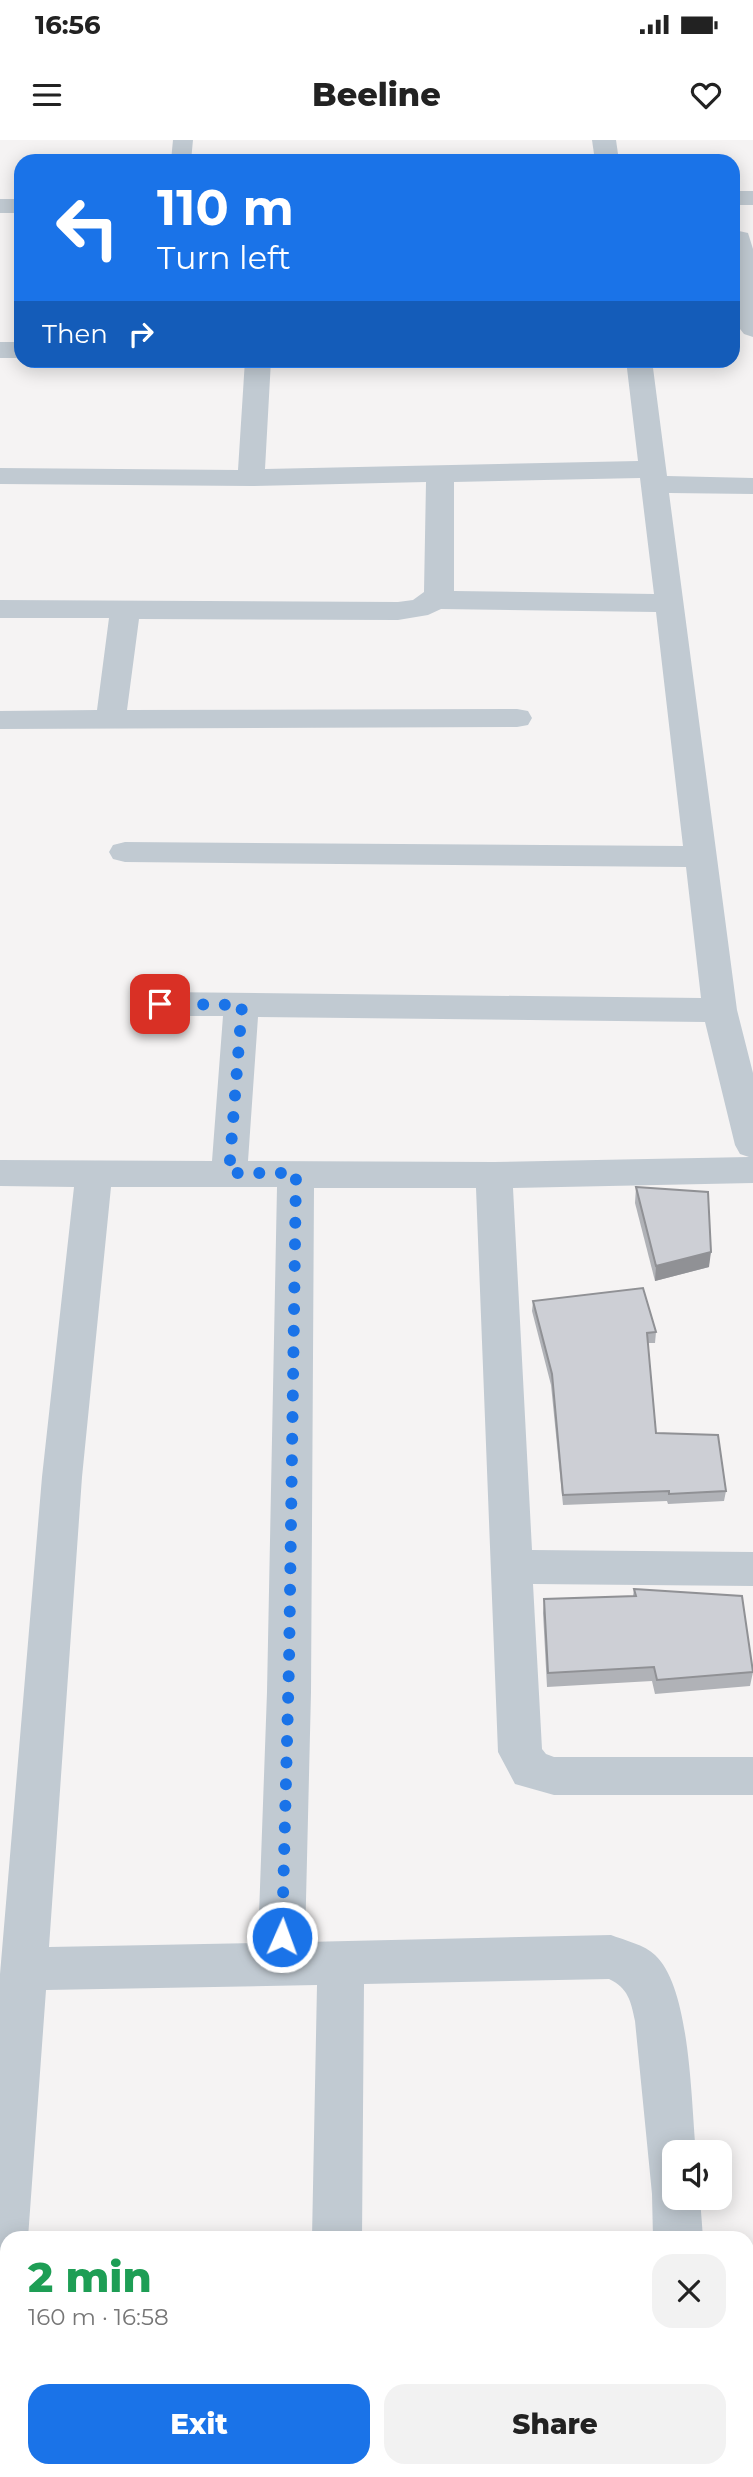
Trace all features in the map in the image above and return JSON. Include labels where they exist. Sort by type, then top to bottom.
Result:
[{"type":"street","points":[[740,249],[745,302],[753,329]]},
{"type":"street","points":[[251,478],[258,368]]},
{"type":"street","points":[[640,368],[720,1010],[753,1145]]},
{"type":"street","points":[[0,609],[398,611],[423,608],[435,600],[440,590],[440,475]]},
{"type":"street","points":[[0,476],[653,477],[753,486]]},
{"type":"street","points":[[435,600],[670,603]]},
{"type":"street","points":[[111,719],[125,610]]},
{"type":"street","points":[[0,720],[517,718]]},
{"type":"street","points":[[125,852],[702,857]]},
{"type":"street","points":[[160,1004],[720,1010]]},
{"type":"street","points":[[229,1173],[242,1005]]},
{"type":"street","points":[[0,1173],[495,1175],[753,1170]]},
{"type":"street","points":[[4,2231],[62,1477],[94,1173]]},
{"type":"street","points":[[281,1964],[289,1692],[296,1173]]},
{"type":"street","points":[[495,1175],[520,1752],[531,1770],[554,1776],[753,1776]]},
{"type":"street","points":[[511,1567],[753,1569]]},
{"type":"street","points":[[24,1969],[611,1957],[638,1969],[653,1991],[659,2021],[670,2140]]},
{"type":"street","points":[[337,2231],[341,1962]]},
{"type":"street","points":[[676,2210],[677,2231]]},
{"type":"building","points":[[636,1187],[708,1192],[711,1252],[656,1266]]},
{"type":"building","points":[[643,1288],[656,1332],[647,1333],[656,1433],[718,1435],[726,1491],[563,1495],[552,1374],[533,1301]]},
{"type":"building","points":[[634,1589],[742,1596],[753,1672],[657,1680],[654,1667],[548,1673],[544,1599],[636,1596]]},
{"type":"route","points":[[160,1004],[242,1005],[229,1173],[296,1173],[295,1386],[282,1937]]}]
